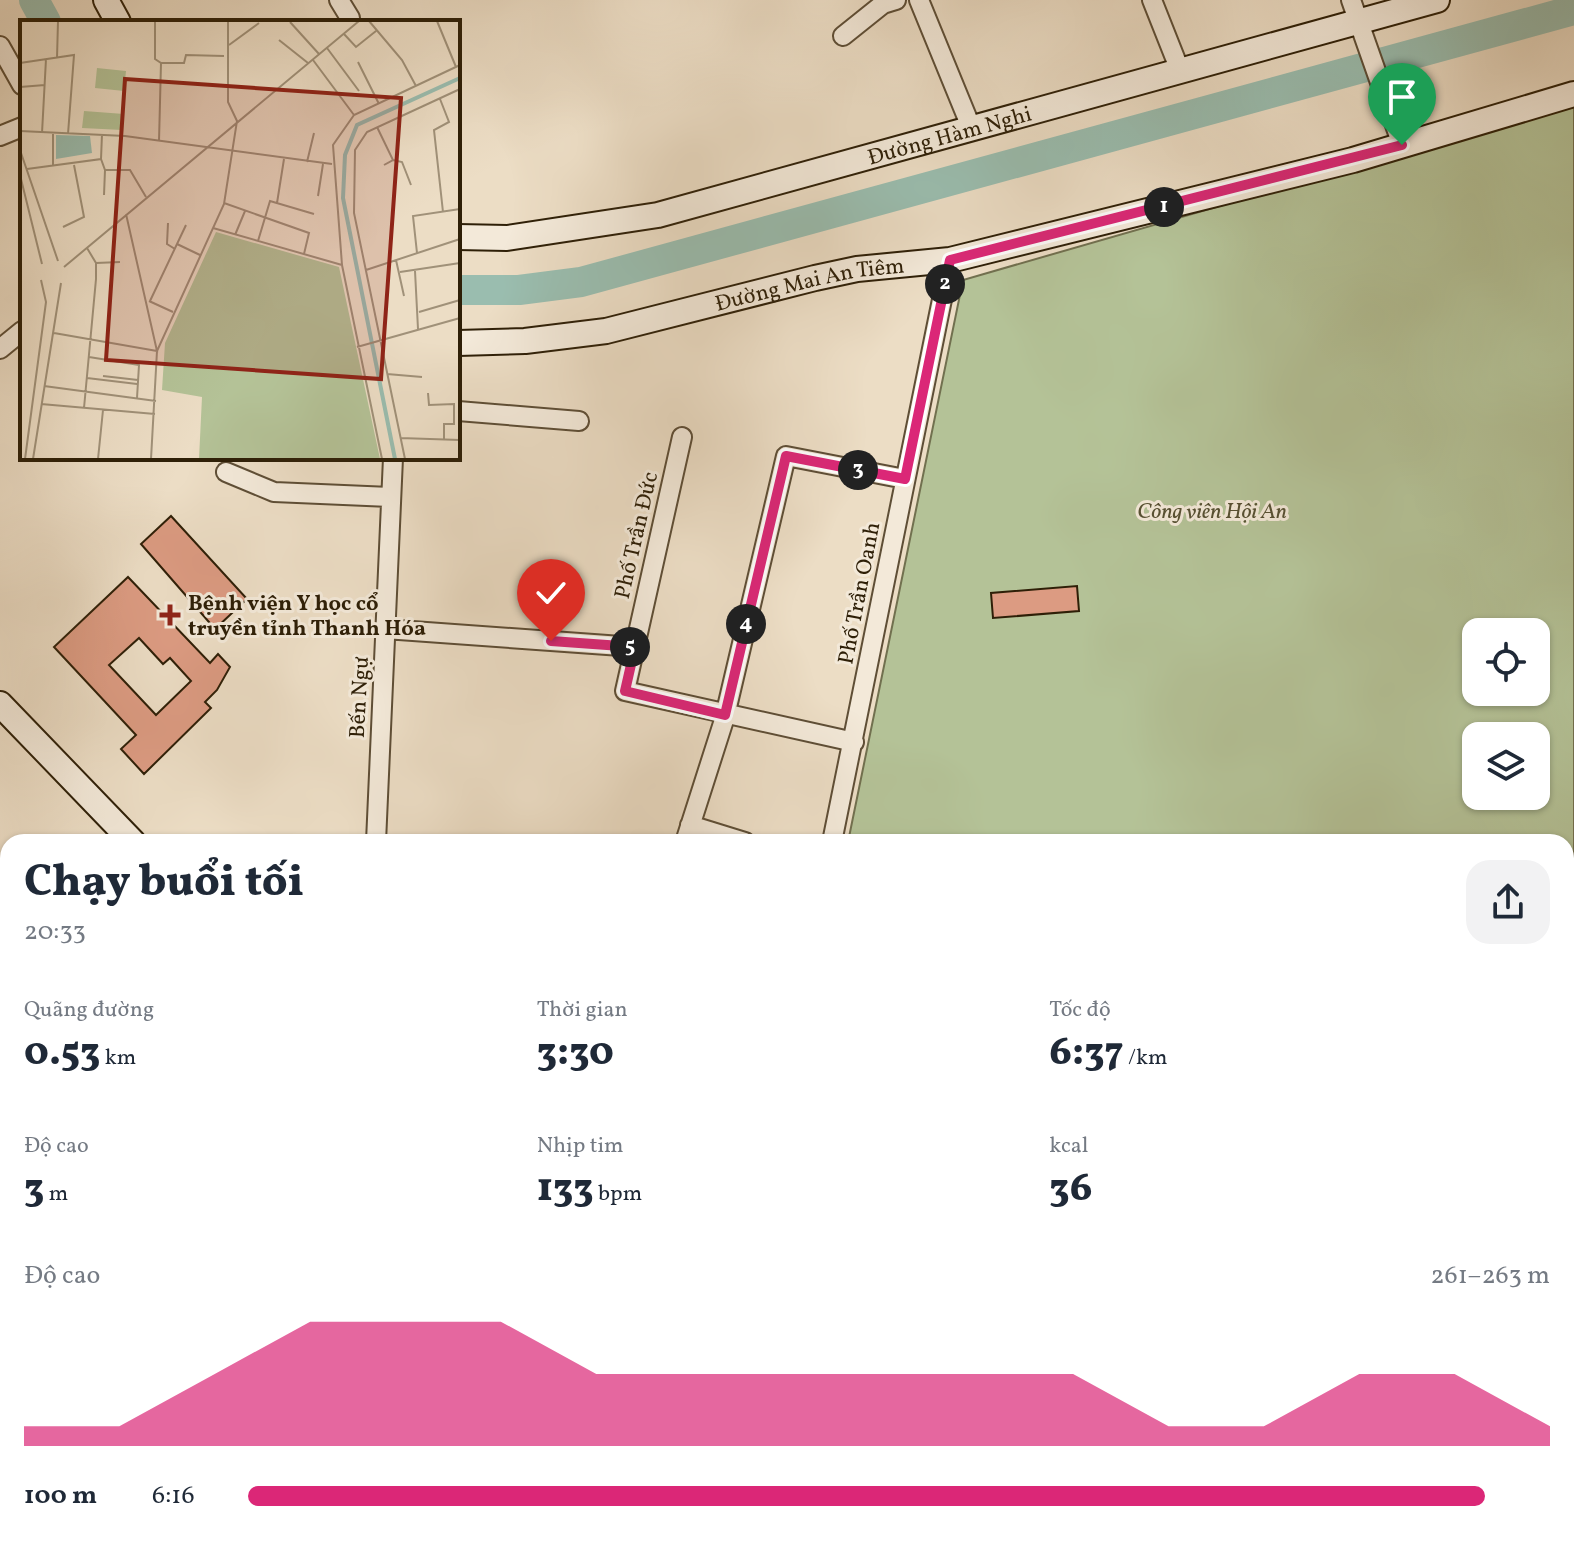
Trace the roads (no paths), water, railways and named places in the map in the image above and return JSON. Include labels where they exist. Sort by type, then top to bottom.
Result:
[{"type":"street","points":[[339,0],[348,20]]},
{"type":"street","points":[[843,36],[883,4],[896,0]]},
{"type":"street","points":[[919,0],[971,127]]},
{"type":"street","points":[[1152,0],[1179,68]]},
{"type":"street","points":[[1351,0],[1402,145]]},
{"type":"street","name":"Đường Hàm Nghi","points":[[460,237],[507,238],[658,215],[1179,68],[1363,32],[1437,0]]},
{"type":"street","points":[[0,46],[19,73]]},
{"type":"street","name":"Đường Mai An Tiêm","points":[[460,343],[525,341],[606,331],[857,269],[950,260],[1402,145],[1574,94]]},
{"type":"street","points":[[0,136],[20,128]]},
{"type":"street","name":"Phố Trần Oanh","points":[[834,834],[950,260]]},
{"type":"street","points":[[0,349],[20,333]]},
{"type":"street","points":[[460,411],[579,421]]},
{"type":"street","name":"Phố Trần Đức","points":[[682,437],[625,691],[725,715]]},
{"type":"street","points":[[687,834],[725,715],[786,456],[905,479]]},
{"type":"street","name":"Bến Ngự","points":[[376,834],[393,460]]},
{"type":"street","points":[[226,472],[274,492],[390,497]]},
{"type":"street","points":[[385,629],[635,647]]},
{"type":"street","points":[[0,704],[125,834]]},
{"type":"street","points":[[725,715],[854,742]]},
{"type":"waterway","points":[[34,0],[45,20]]},
{"type":"waterway","points":[[460,290],[519,290],[581,282],[1574,10]]},
{"type":"place","name":"Bệnh viện Y học cổ truyền tỉnh Thanh Hóa","points":[[170,615]]},
{"type":"park label","name":"Công viên Hội An","points":[[1212,510]]}]
